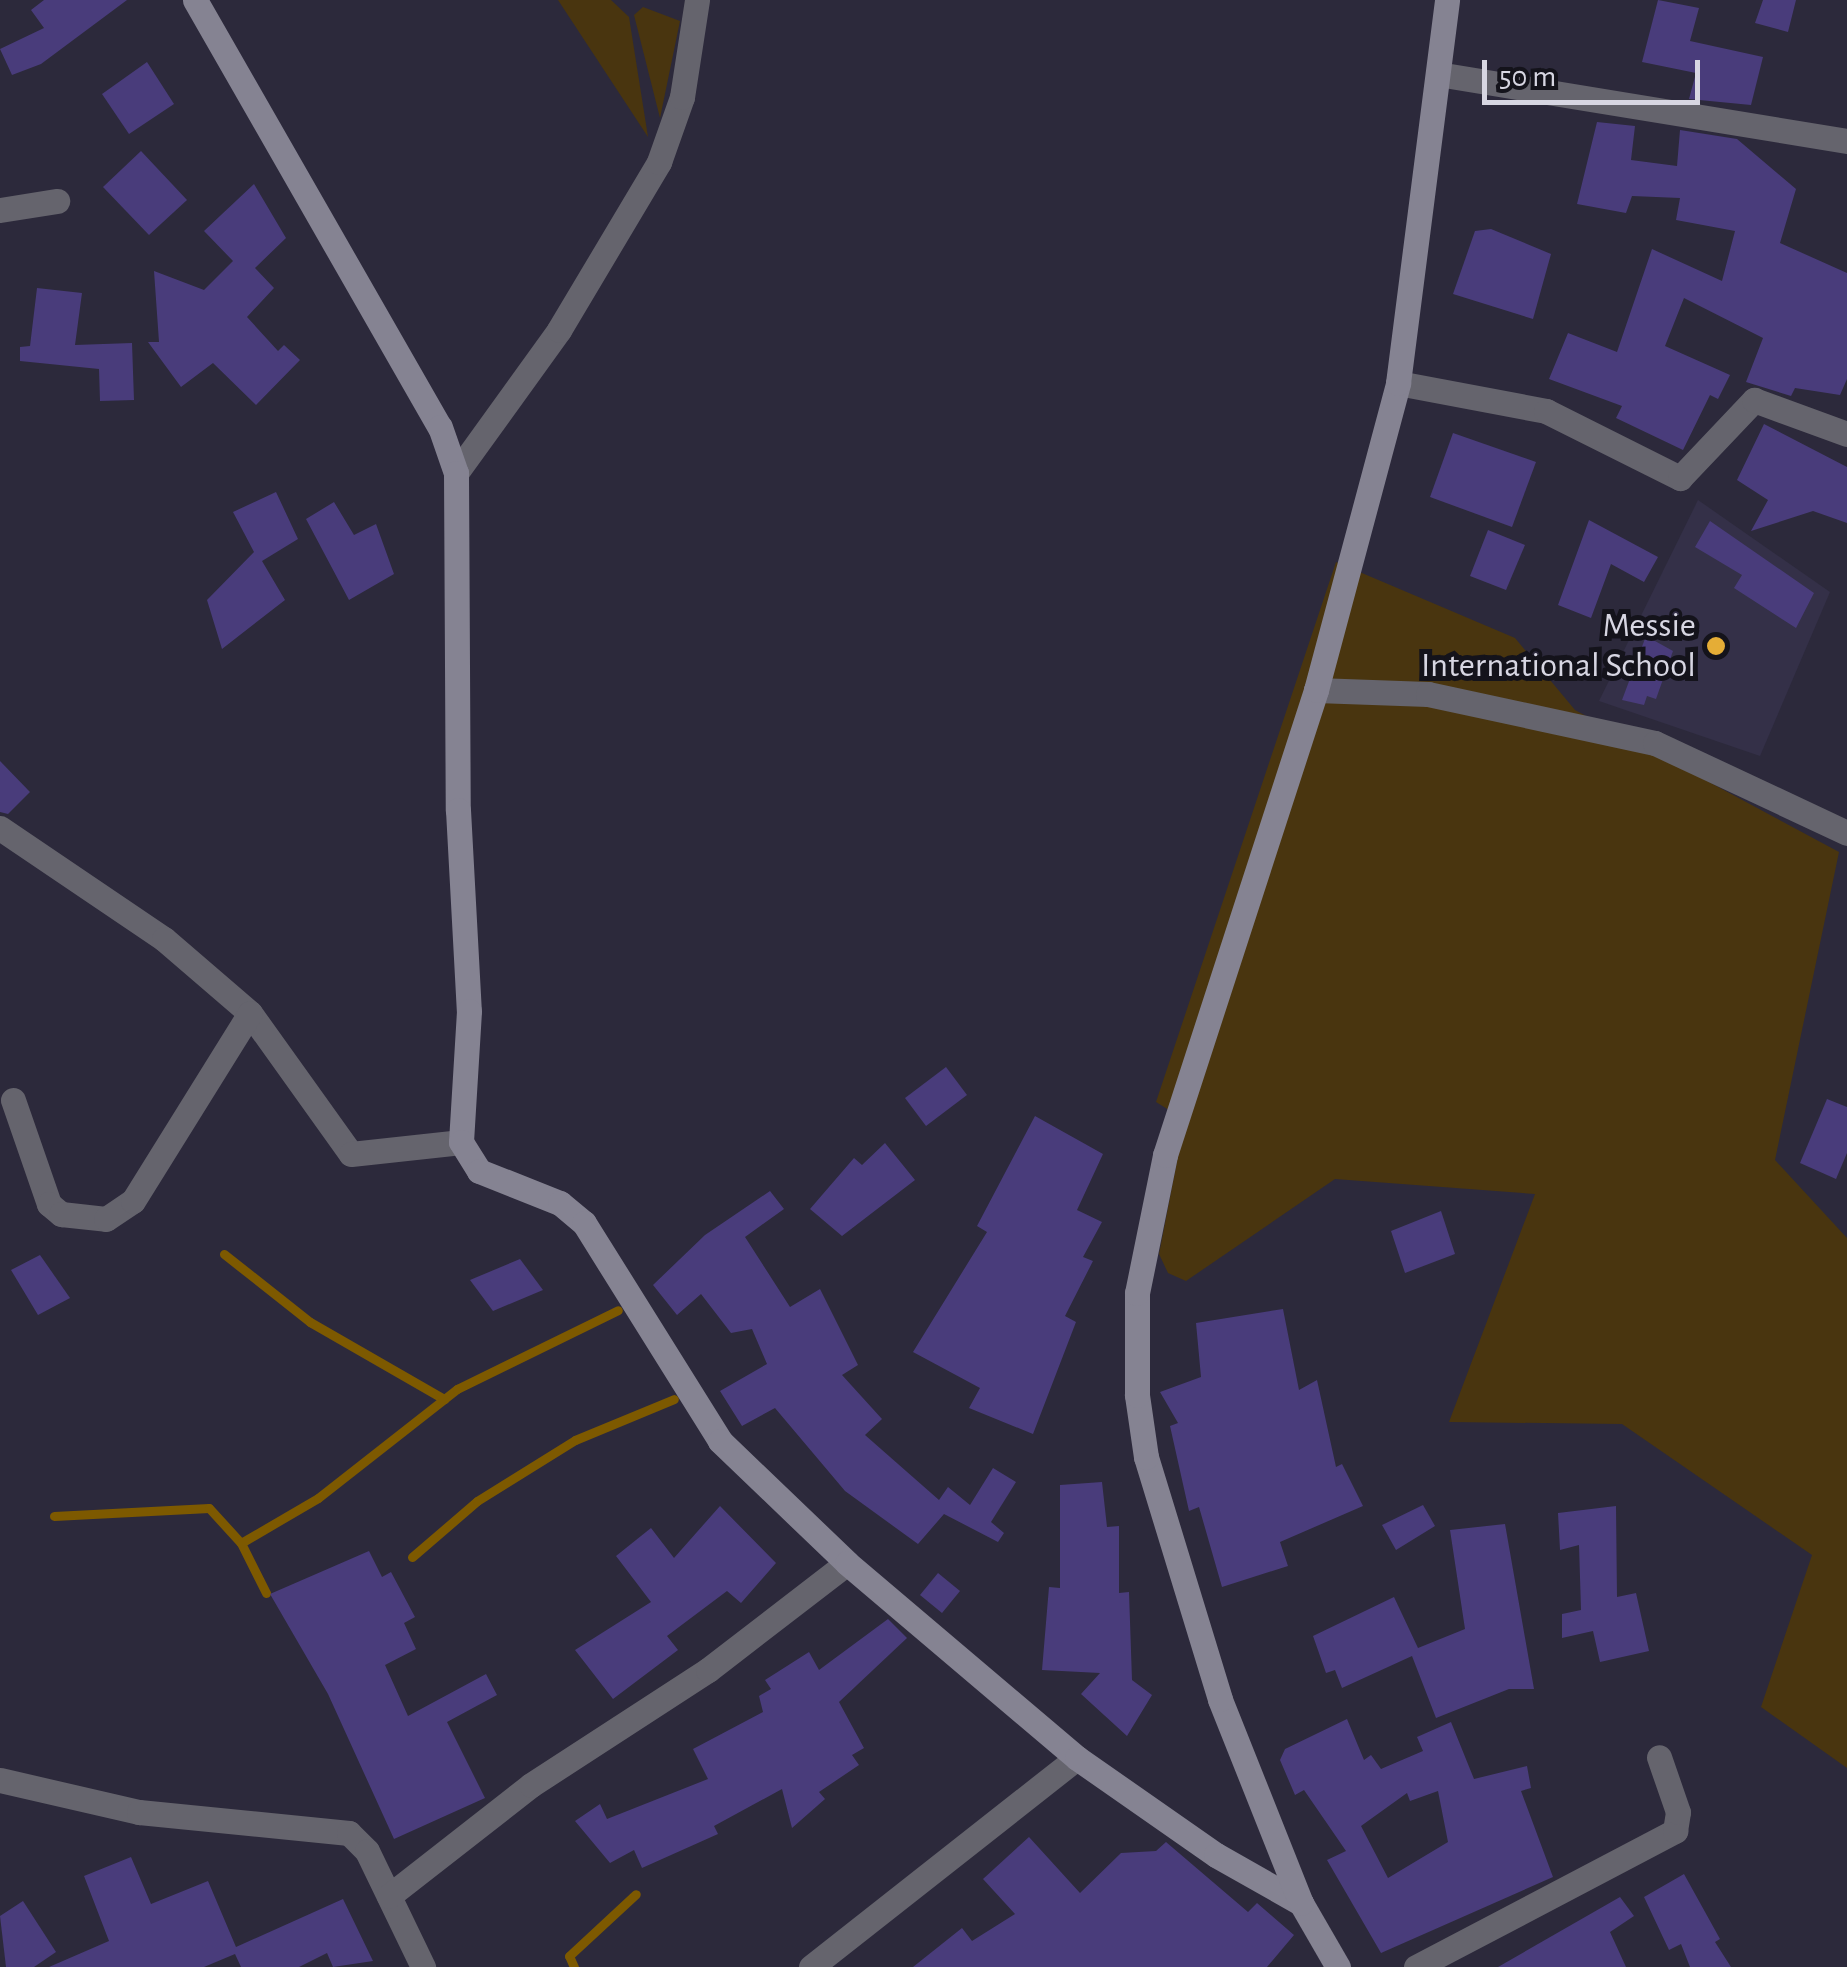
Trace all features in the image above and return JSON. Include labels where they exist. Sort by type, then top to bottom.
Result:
[{"type":"street","points":[[194,0],[440,427],[456,473],[458,810],[469,1011],[462,1142],[479,1171],[560,1203],[584,1224],[720,1441],[847,1563],[1078,1758],[1216,1855],[1301,1903]]},
{"type":"street","points":[[456,473],[558,330],[658,162],[686,79],[697,0]]},
{"type":"street","points":[[1331,1964],[1301,1903],[1220,1699],[1146,1457],[1136,1395],[1137,1293],[1165,1155],[1316,690],[1398,382],[1447,0]]},
{"type":"street","points":[[1438,74],[1847,141]]},
{"type":"street","points":[[0,210],[58,201]]},
{"type":"street","points":[[1398,382],[1546,411],[1680,478],[1754,400],[1847,434]]},
{"type":"street","points":[[1316,690],[1428,694],[1656,744],[1847,833]]},
{"type":"street","points":[[0,828],[164,940],[250,1013],[351,1154],[462,1142]]},
{"type":"street","points":[[13,1100],[50,1204],[60,1214],[106,1218],[133,1201],[250,1013]]},
{"type":"street","points":[[389,1896],[530,1785],[708,1670],[847,1563]]},
{"type":"street","points":[[1416,1967],[1674,1831],[1678,1812],[1659,1757]]},
{"type":"street","points":[[811,1967],[1078,1758]]},
{"type":"street","points":[[0,1780],[139,1812],[340,1830],[360,1841],[422,1967]]},
{"type":"shaded area","points":[[558,0],[611,0],[629,17],[648,137]]},
{"type":"shaded area","points":[[643,7],[680,21],[660,118],[634,15]]},
{"type":"shaded area","name":"Messie International School","points":[[1698,500],[1830,592],[1760,756],[1599,701]]},
{"type":"shaded area","points":[[1336,562],[1515,638],[1575,710],[1839,852],[1775,1160],[1847,1238],[1847,1768],[1761,1707],[1812,1555],[1622,1424],[1449,1422],[1535,1194],[1335,1179],[1186,1281],[1168,1273],[1159,1254],[1185,1120],[1156,1102]]},
{"type":"building","points":[[44,0],[127,0],[41,64],[12,75],[0,49],[44,28],[31,10]]},
{"type":"building","points":[[1658,0],[1699,8],[1690,41],[1763,57],[1751,105],[1689,99],[1696,73],[1642,62]]},
{"type":"building","points":[[1763,0],[1796,0],[1788,32],[1755,23]]},
{"type":"building","points":[[147,62],[174,104],[129,134],[102,94]]},
{"type":"building","points":[[1597,122],[1635,126],[1631,160],[1677,166],[1680,130],[1737,139],[1796,189],[1780,243],[1847,273],[1847,379],[1840,395],[1795,388],[1791,396],[1746,382],[1763,338],[1684,298],[1665,346],[1730,375],[1718,399],[1710,395],[1683,450],[1616,418],[1622,406],[1549,379],[1568,333],[1617,352],[1652,249],[1722,281],[1735,231],[1676,220],[1680,198],[1632,196],[1626,213],[1577,204]]},
{"type":"building","points":[[141,151],[187,200],[149,235],[103,187]]},
{"type":"building","points":[[254,184],[286,238],[255,268],[274,288],[247,317],[278,351],[284,345],[300,360],[256,405],[213,363],[181,387],[148,342],[159,342],[154,271],[204,290],[233,261],[204,231]]},
{"type":"building","points":[[1491,229],[1551,254],[1533,319],[1453,294],[1475,231]]},
{"type":"building","points":[[37,288],[82,293],[75,345],[132,343],[134,400],[100,401],[99,369],[20,361],[20,347],[30,346]]},
{"type":"building","points":[[1764,424],[1847,467],[1847,523],[1813,511],[1751,531],[1768,500],[1737,480]]},
{"type":"building","points":[[1453,433],[1536,462],[1512,527],[1430,497]]},
{"type":"building","points":[[276,492],[298,539],[262,561],[285,600],[222,649],[207,600],[254,552],[233,512]]},
{"type":"building","points":[[334,502],[354,535],[376,524],[394,574],[349,600],[306,519]]},
{"type":"building","points":[[1589,520],[1658,557],[1644,582],[1611,564],[1591,618],[1558,605]]},
{"type":"building","points":[[1710,521],[1814,593],[1796,628],[1734,588],[1742,575],[1695,547]]},
{"type":"building","points":[[1488,530],[1525,545],[1506,590],[1470,576]]},
{"type":"building","points":[[1646,636],[1673,651],[1656,699],[1647,696],[1644,705],[1622,700]]},
{"type":"building","points":[[0,761],[30,792],[8,814],[0,812]]},
{"type":"building","points":[[946,1067],[967,1095],[926,1126],[905,1098]]},
{"type":"building","points":[[1827,1099],[1847,1107],[1847,1153],[1836,1179],[1800,1163]]},
{"type":"building","points":[[1035,1116],[1103,1154],[1077,1210],[1102,1222],[1083,1257],[1093,1261],[1065,1316],[1076,1322],[1033,1434],[969,1408],[980,1388],[913,1352],[987,1232],[977,1226]]},
{"type":"building","points":[[885,1143],[915,1180],[842,1236],[810,1209],[854,1158],[862,1165]]},
{"type":"building","points":[[770,1191],[784,1209],[745,1237],[790,1307],[820,1289],[858,1365],[842,1375],[882,1419],[865,1435],[939,1500],[948,1487],[970,1505],[993,1468],[1016,1482],[991,1522],[1004,1533],[998,1542],[944,1514],[918,1544],[845,1491],[775,1408],[742,1426],[720,1391],[767,1364],[752,1329],[731,1333],[701,1294],[677,1315],[653,1285],[705,1235]]},
{"type":"building","points":[[1441,1211],[1455,1254],[1405,1273],[1391,1231]]},
{"type":"building","points":[[40,1255],[70,1298],[38,1315],[11,1270]]},
{"type":"building","points":[[520,1259],[543,1290],[493,1311],[470,1280]]},
{"type":"building","points":[[1283,1309],[1299,1390],[1317,1380],[1336,1467],[1342,1464],[1363,1506],[1280,1542],[1288,1566],[1222,1587],[1199,1507],[1189,1511],[1170,1426],[1178,1423],[1160,1392],[1201,1377],[1196,1323]]},
{"type":"building","points":[[1102,1482],[1107,1527],[1119,1526],[1119,1593],[1129,1592],[1132,1680],[1152,1695],[1127,1736],[1081,1694],[1100,1673],[1042,1670],[1049,1587],[1060,1588],[1060,1485]]},
{"type":"building","points":[[1423,1505],[1435,1526],[1396,1550],[1382,1525]]},
{"type":"building","points":[[720,1506],[776,1563],[741,1603],[727,1591],[667,1636],[678,1650],[613,1699],[575,1650],[651,1602],[616,1556],[651,1528],[674,1558]]},
{"type":"building","points":[[1616,1506],[1617,1597],[1636,1593],[1649,1651],[1600,1662],[1593,1631],[1562,1638],[1562,1614],[1581,1610],[1579,1545],[1560,1550],[1558,1513]]},
{"type":"building","points":[[1505,1524],[1534,1689],[1509,1689],[1436,1718],[1412,1656],[1342,1688],[1335,1670],[1326,1673],[1313,1636],[1394,1597],[1418,1648],[1465,1629],[1450,1530]]},
{"type":"building","points":[[369,1551],[382,1577],[391,1572],[415,1617],[404,1623],[416,1649],[385,1665],[408,1716],[486,1674],[497,1695],[447,1722],[485,1798],[394,1839],[328,1694],[270,1594]]},
{"type":"building","points":[[938,1573],[960,1591],[942,1613],[920,1595]]},
{"type":"building","points":[[888,1619],[907,1638],[839,1702],[864,1748],[852,1755],[859,1765],[819,1792],[825,1799],[792,1828],[782,1789],[714,1826],[718,1834],[642,1868],[634,1850],[610,1863],[575,1821],[600,1804],[607,1819],[708,1779],[693,1749],[763,1712],[759,1696],[771,1689],[765,1680],[809,1652],[819,1670]]},
{"type":"building","points":[[1347,1719],[1364,1760],[1371,1755],[1381,1769],[1423,1751],[1417,1737],[1451,1722],[1474,1779],[1527,1766],[1531,1788],[1521,1791],[1553,1877],[1381,1953],[1327,1860],[1346,1851],[1304,1790],[1295,1795],[1280,1760],[1285,1749]],"holes":[[[1438,1791],[1448,1842],[1388,1878],[1361,1826],[1407,1793],[1410,1801]]]},
{"type":"building","points":[[1029,1837],[1080,1893],[1121,1853],[1156,1851],[1166,1842],[1248,1912],[1257,1903],[1294,1935],[1267,1967],[913,1967],[962,1928],[972,1941],[1015,1914],[983,1879]]},
{"type":"building","points":[[131,1857],[151,1904],[208,1881],[236,1947],[343,1899],[373,1961],[333,1967],[327,1953],[299,1967],[241,1967],[235,1954],[204,1967],[49,1967],[109,1941],[84,1876]]},
{"type":"building","points":[[1684,1874],[1720,1939],[1715,1942],[1731,1967],[1690,1967],[1681,1944],[1669,1950],[1644,1897]]},
{"type":"building","points":[[1620,1897],[1634,1916],[1610,1932],[1626,1967],[1498,1967]]},
{"type":"building","points":[[23,1901],[56,1952],[34,1967],[6,1967],[0,1916]]},
{"type":"waterway","points":[[224,1254],[310,1322],[444,1399]]},
{"type":"waterway","points":[[241,1543],[318,1498],[457,1389],[618,1310]]},
{"type":"waterway","points":[[412,1557],[477,1501],[575,1440],[674,1399]]},
{"type":"waterway","points":[[54,1516],[209,1508],[241,1543],[266,1593]]},
{"type":"waterway","points":[[574,1967],[569,1956],[636,1894]]},
{"type":"place","name":"Messie International School","points":[[1716,646]]}]
